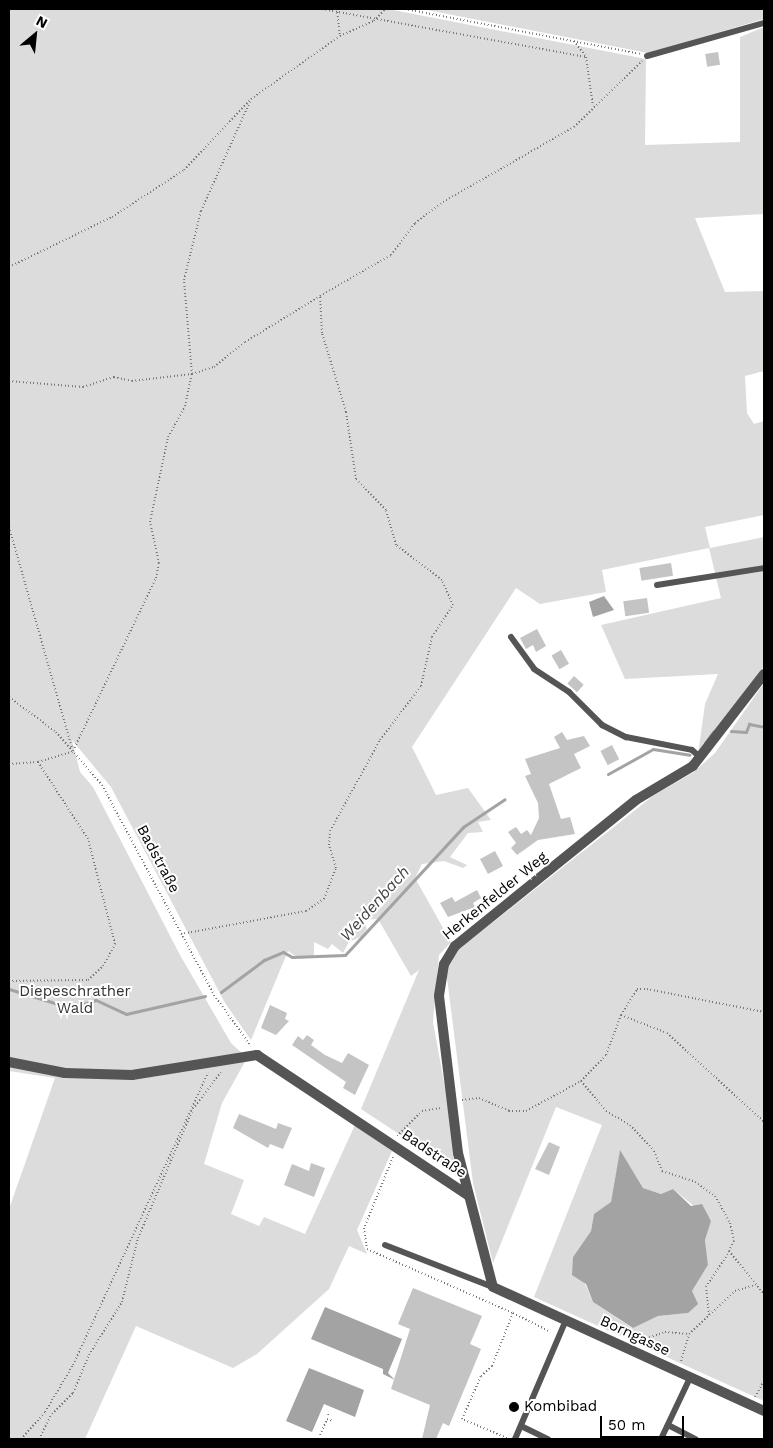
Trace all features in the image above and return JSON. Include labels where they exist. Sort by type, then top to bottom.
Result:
[{"type":"street","name":"Herkenfelder Weg","points":[[493,1287],[468,1195],[451,1104],[439,996],[444,964],[454,946],[636,800],[701,758],[764,674]]},
{"type":"street","points":[[9,1062],[65,1073],[132,1075],[213,1064],[257,1055]]},
{"type":"street","name":"Badstraße","points":[[257,1055],[468,1195]]},
{"type":"street","name":"Borngasse","points":[[493,1287],[764,1411]]},
{"type":"lane","points":[[647,56],[764,23]]},
{"type":"lane","points":[[657,585],[764,568]]},
{"type":"lane","points":[[511,637],[534,669],[569,692],[602,725],[626,737],[692,750],[701,758]]},
{"type":"lane","points":[[385,1246],[493,1287]]},
{"type":"lane","points":[[515,1439],[566,1320]]},
{"type":"lane","points":[[661,1439],[690,1378]]},
{"type":"lane","points":[[668,1425],[696,1439]]},
{"type":"lane","points":[[521,1426],[548,1439]]},
{"type":"path","points":[[322,9],[374,21],[586,57]]},
{"type":"path","points":[[9,267],[112,217],[184,170],[252,99],[340,36],[374,21],[385,9]]},
{"type":"path","points":[[405,9],[647,56]]},
{"type":"path","points":[[334,11],[340,36]]},
{"type":"path","points":[[574,41],[586,57],[593,106]]},
{"type":"path","points":[[9,381],[83,387],[114,377],[132,381],[192,374],[214,367],[253,337],[320,296],[375,267],[391,255],[415,223],[574,127],[593,106],[647,56]]},
{"type":"path","points":[[9,764],[38,762],[73,751],[156,578],[159,563],[150,522],[168,436],[185,406],[192,374],[184,280],[201,211],[252,99]]},
{"type":"path","points":[[181,934],[306,911],[324,899],[336,868],[330,831],[380,740],[421,686],[432,637],[453,605],[442,580],[396,545],[386,510],[356,479],[346,412],[321,326],[320,296]]},
{"type":"path","points":[[9,527],[73,751]]},
{"type":"path","name":"Badstraße","points":[[9,696],[73,751],[102,785],[214,995],[257,1055]]},
{"type":"path","points":[[9,981],[88,980],[103,966],[115,944],[88,839],[38,762]]},
{"type":"path","points":[[559,1336],[513,1313],[367,1249],[364,1228],[402,1129],[422,1111],[479,1098],[509,1111],[526,1110],[581,1081],[606,1055],[621,1015],[637,989],[647,989],[764,1012]]},
{"type":"path","points":[[621,1015],[667,1034],[764,1122]]},
{"type":"path","points":[[39,1439],[52,1414],[73,1393],[89,1355],[118,1308],[138,1238],[193,1110],[230,1060]]},
{"type":"path","points":[[20,1439],[45,1412],[73,1365],[182,1121],[213,1064]]},
{"type":"path","points":[[581,1081],[606,1111],[630,1125],[654,1151],[662,1171],[695,1182],[715,1196],[730,1223],[734,1241],[706,1287],[709,1314]]},
{"type":"path","points":[[729,1251],[764,1294]]},
{"type":"path","points":[[676,1371],[686,1352],[689,1334],[735,1291],[755,1285]]},
{"type":"path","points":[[509,1439],[462,1419],[481,1376],[492,1366],[513,1313]]},
{"type":"path","points":[[625,1348],[665,1332],[689,1334]]},
{"type":"path","points":[[749,1405],[764,1381]]},
{"type":"path","points":[[320,1435],[327,1418],[333,1421]]},
{"type":"green space","name":"Diepeschrather Wald","points":[[9,9],[388,9],[646,59],[645,145],[740,142],[740,37],[764,27],[764,214],[695,218],[725,292],[764,291],[764,371],[745,376],[747,413],[754,424],[764,421],[764,515],[705,527],[710,548],[764,537],[764,666],[698,754],[705,704],[718,674],[625,679],[601,625],[721,598],[709,548],[602,570],[606,592],[540,604],[516,588],[412,747],[436,795],[468,788],[491,820],[478,822],[483,832],[468,833],[450,857],[467,865],[463,868],[444,861],[422,864],[415,878],[451,942],[439,955],[433,1022],[461,1175],[361,1109],[419,970],[411,976],[378,919],[363,920],[367,929],[363,936],[349,942],[343,953],[332,944],[328,949],[314,942],[314,957],[300,959],[288,951],[251,1040],[225,1003],[111,787],[72,740],[80,772],[93,787],[180,955],[231,1043],[247,1058],[222,1103],[204,1164],[244,1180],[231,1214],[259,1226],[264,1217],[305,1234],[355,1125],[392,1151],[357,1230],[367,1254],[349,1246],[329,1289],[257,1354],[233,1368],[136,1326],[85,1439],[9,1439],[9,1209],[55,1078],[9,1071]]},
{"type":"green space","points":[[422,9],[764,9],[764,19],[648,53]]},
{"type":"green space","points":[[764,683],[764,1401],[534,1297],[602,1125],[556,1107],[493,1263],[473,1183],[446,970],[454,953],[653,796],[694,772],[715,753]],"holes":[[[620,1151],[643,1188],[661,1194],[673,1189],[711,1220],[705,1240],[708,1265],[692,1291],[688,1313],[658,1316],[632,1328],[593,1302],[573,1257],[591,1231],[594,1214],[611,1203]]]},
{"type":"shaded area","points":[[604,596],[614,610],[593,617],[589,602]]},
{"type":"shaded area","points":[[620,1150],[643,1188],[661,1194],[673,1189],[691,1206],[702,1204],[711,1221],[705,1240],[708,1265],[692,1291],[698,1304],[688,1313],[658,1316],[633,1328],[593,1302],[586,1284],[572,1275],[573,1257],[591,1231],[594,1214],[611,1202]]},
{"type":"shaded area","points":[[325,1307],[402,1339],[388,1373],[395,1380],[383,1374],[383,1369],[311,1339]]},
{"type":"shaded area","points":[[309,1368],[364,1390],[355,1417],[324,1404],[312,1432],[286,1421]]},
{"type":"building","points":[[718,52],[720,65],[707,67],[705,54]]},
{"type":"building","points":[[671,563],[673,576],[641,581],[639,568]]},
{"type":"building","points":[[647,598],[649,613],[625,616],[623,601]]},
{"type":"building","points":[[537,629],[546,646],[536,652],[533,645],[526,649],[520,638]]},
{"type":"building","points":[[561,650],[569,664],[559,669],[551,656]]},
{"type":"building","points":[[574,676],[584,685],[577,692],[567,683]]},
{"type":"building","points":[[562,732],[567,740],[584,736],[590,746],[574,754],[581,768],[549,784],[561,819],[570,817],[575,834],[538,840],[517,855],[511,848],[516,843],[508,832],[516,827],[521,834],[527,830],[531,835],[539,818],[538,803],[525,776],[531,774],[525,759],[560,748],[554,737]]},
{"type":"building","points":[[612,745],[619,759],[608,765],[600,751]]},
{"type":"building","points":[[495,851],[503,866],[488,874],[480,859]]},
{"type":"building","points":[[477,890],[481,898],[473,903],[475,907],[448,917],[440,903],[452,897],[455,902]]},
{"type":"building","points":[[270,1005],[287,1013],[285,1019],[289,1021],[276,1035],[261,1028]]},
{"type":"building","points":[[307,1035],[314,1040],[311,1045],[325,1055],[342,1063],[348,1053],[369,1065],[355,1095],[343,1088],[346,1082],[292,1045],[298,1036],[303,1040]]},
{"type":"building","points":[[239,1114],[276,1129],[278,1123],[292,1128],[283,1149],[270,1144],[268,1148],[233,1128]]},
{"type":"building","points":[[549,1142],[560,1147],[549,1175],[535,1169]]},
{"type":"building","points":[[311,1163],[325,1168],[314,1197],[284,1185],[292,1164],[309,1171]]},
{"type":"building","points":[[413,1288],[482,1316],[470,1344],[481,1349],[449,1426],[443,1423],[436,1439],[422,1439],[430,1405],[391,1389],[410,1329],[398,1324]]},
{"type":"waterway","name":"Weidenbach","points":[[731,731],[746,732],[749,724],[764,727]]},
{"type":"waterway","name":"Weidenbach","points":[[705,743],[713,732]]},
{"type":"waterway","name":"Weidenbach","points":[[608,774],[653,749],[690,755]]},
{"type":"waterway","name":"Weidenbach","points":[[221,992],[264,960],[283,952],[292,957],[345,955],[463,827],[505,799]]},
{"type":"waterway","name":"Weidenbach","points":[[9,989],[71,1008],[96,1000],[126,1014],[205,996]]},
{"type":"place","name":"Kombibad","points":[[514,1407]]}]
